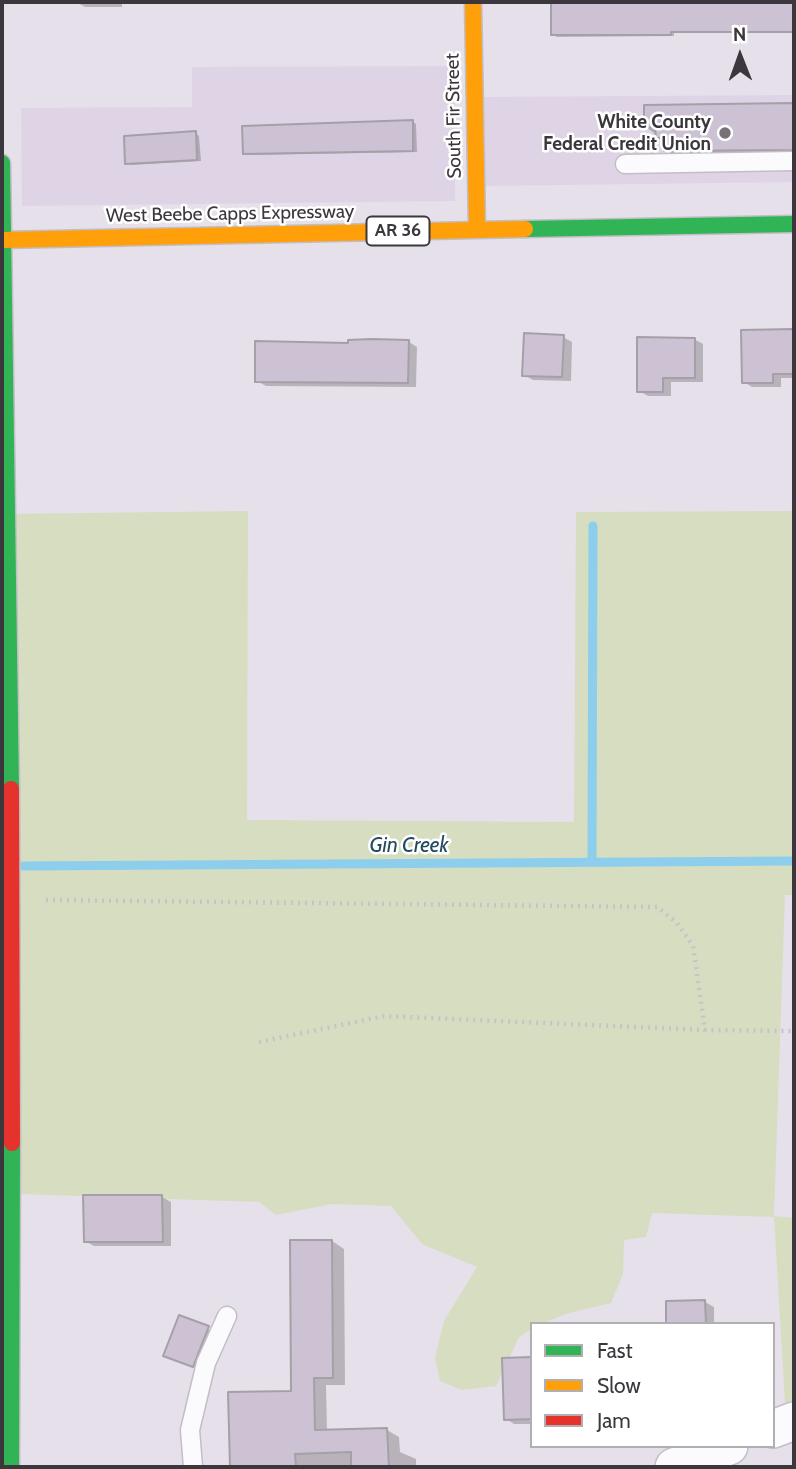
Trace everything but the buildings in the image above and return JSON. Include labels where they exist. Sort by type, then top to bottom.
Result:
[{"type":"street","name":"South Fir Street","points":[[474,2],[477,229]]},
{"type":"street","points":[[2,163],[13,900],[11,1467]]},
{"type":"street","name":"West Beebe Capps Expressway","points":[[2,240],[794,223]]},
{"type":"street","points":[[775,1428],[794,1421]]},
{"type":"street","points":[[674,1467],[724,1448]]},
{"type":"lane","points":[[625,164],[794,161]]},
{"type":"lane","points":[[193,1467],[190,1430],[206,1363],[227,1316]]},
{"type":"path","points":[[13,900],[657,907],[677,923],[693,947],[705,1030]]},
{"type":"path","points":[[259,1042],[384,1016],[705,1030],[794,1031]]},
{"type":"shaded area","points":[[455,66],[455,201],[22,206],[21,108],[192,107],[192,67]]},
{"type":"shaded area","points":[[794,95],[794,182],[485,186],[484,97]]},
{"type":"green space","points":[[248,511],[247,820],[574,822],[576,512],[794,511],[794,895],[785,895],[774,1216],[794,1218],[794,1400],[785,1403],[774,1217],[652,1213],[646,1237],[624,1240],[623,1274],[611,1303],[569,1313],[546,1322],[530,1322],[530,1330],[519,1337],[496,1386],[462,1390],[440,1381],[435,1358],[444,1321],[477,1267],[422,1244],[391,1206],[332,1204],[276,1215],[259,1202],[21,1194],[2,514]]},
{"type":"waterway","points":[[592,862],[593,526]]},
{"type":"waterway","name":"Gin Creek","points":[[23,866],[794,861]]},
{"type":"traffic: fast","points":[[2,163],[11,789]]},
{"type":"traffic: fast","points":[[525,229],[794,224]]},
{"type":"traffic: fast","points":[[11,1467],[12,1143]]},
{"type":"traffic: slow","points":[[473,2],[477,229]]},
{"type":"traffic: slow","points":[[2,240],[525,229]]},
{"type":"traffic: jam","points":[[11,789],[12,1143]]},
{"type":"place","name":"White County Federal Credit Union","points":[[725,133]]}]
